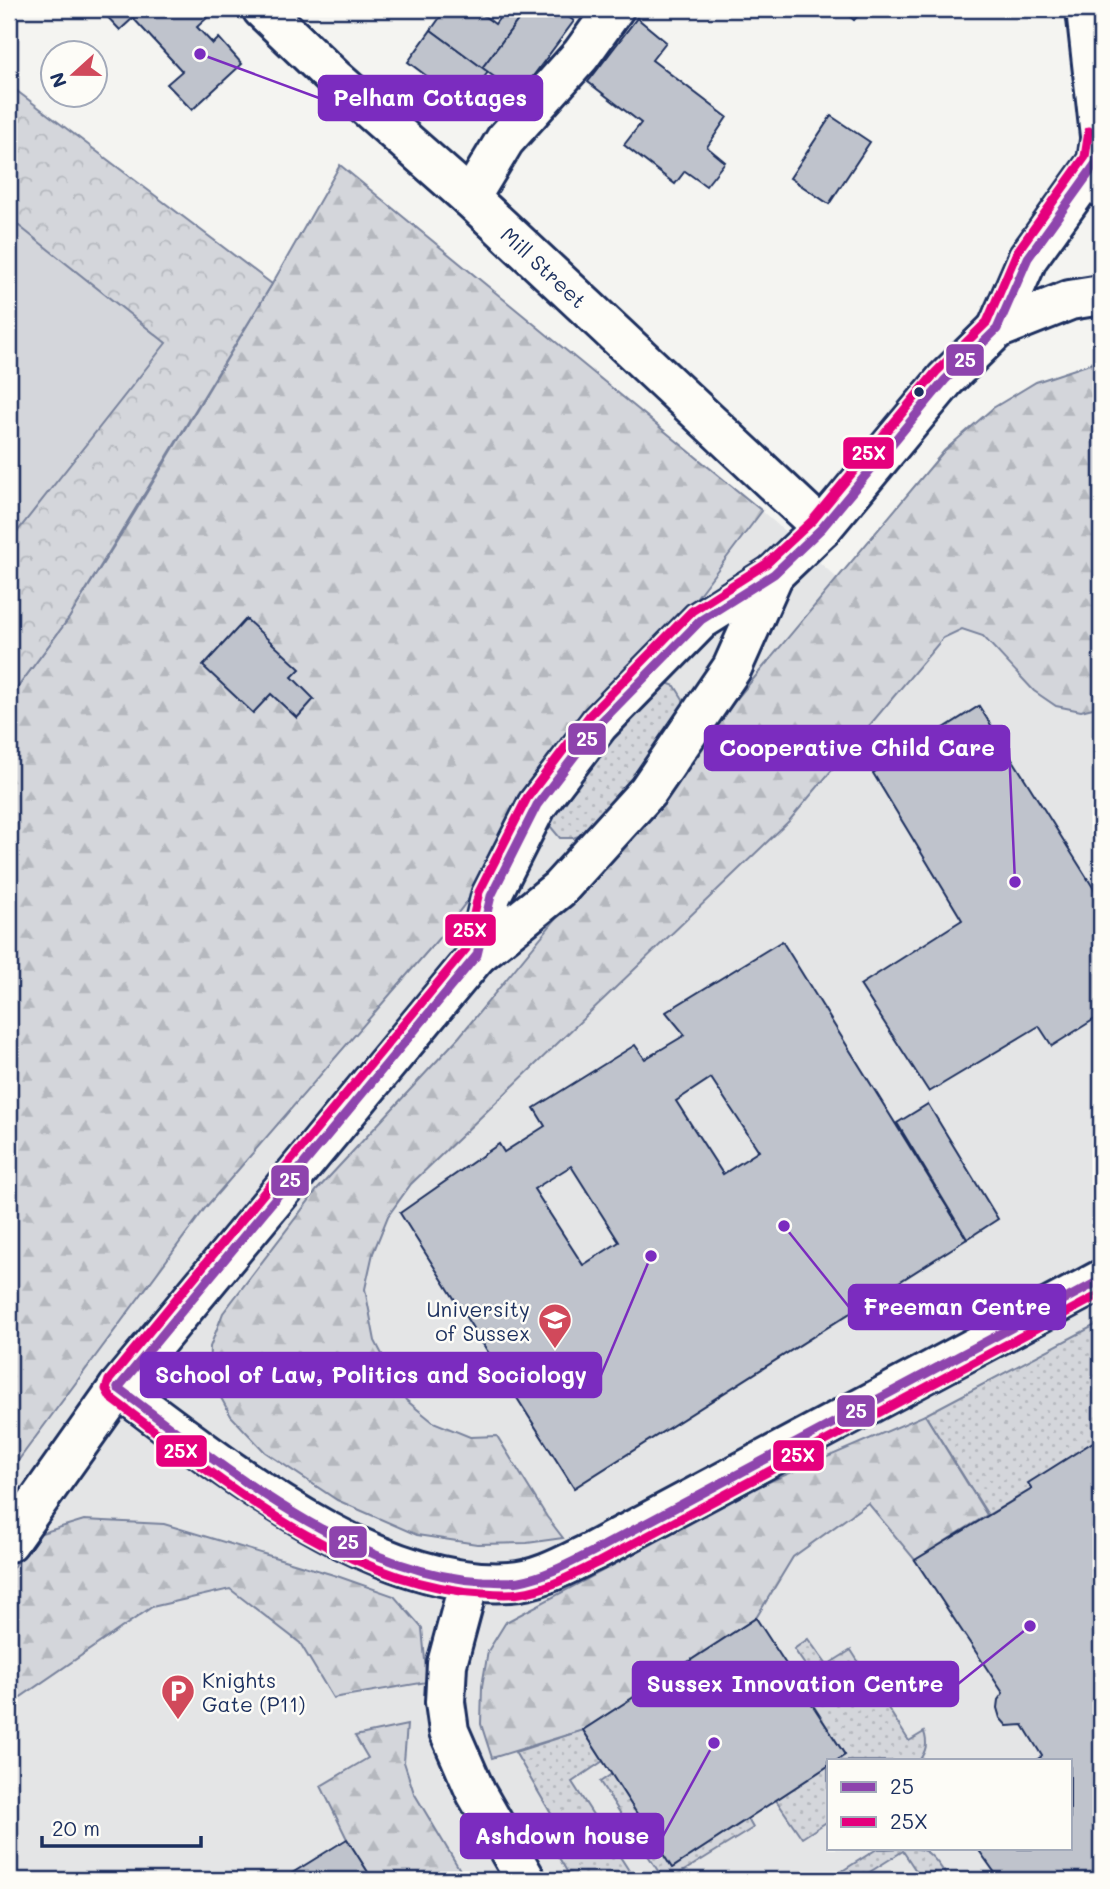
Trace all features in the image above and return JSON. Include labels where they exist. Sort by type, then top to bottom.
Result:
[{"type":"main road","name":"Mill Street","points":[[262,9],[334,78],[470,198],[822,528]]},
{"type":"main road","points":[[470,198],[505,140],[581,55],[614,9]]},
{"type":"main road","points":[[477,955],[491,896],[537,805],[599,723],[701,620],[774,574],[822,528],[945,380],[996,329],[1028,258],[1100,155],[1086,9]]},
{"type":"main road","points":[[996,329],[1070,300],[1101,295]]},
{"type":"main road","points":[[9,1542],[118,1388],[477,955],[559,889],[648,791],[732,668],[774,574]]},
{"type":"main road","points":[[118,1388],[243,1479],[317,1524],[368,1550],[426,1573],[469,1582],[513,1582],[547,1574],[1101,1280]]},
{"type":"main road","points":[[469,1582],[447,1664],[445,1702],[449,1731],[476,1793],[526,1880]]},
{"type":"shaded area","name":"University of Sussex","points":[[9,85],[272,284],[135,512],[439,938],[762,511],[837,578],[944,451],[993,408],[1036,382],[1096,362],[1101,363],[1101,1880],[9,1880]]},
{"type":"green space","points":[[9,85],[272,284],[69,618],[9,699]]},
{"type":"green space","points":[[340,165],[762,511],[439,938],[206,1207],[9,1473],[9,699],[69,618],[135,512]]},
{"type":"green space","points":[[9,218],[166,343],[9,542]]},
{"type":"green space","points":[[1096,362],[1101,363],[1101,706],[1081,711],[1056,706],[1034,691],[983,636],[962,629],[943,638],[789,821],[411,1184],[388,1216],[373,1253],[365,1289],[375,1341],[406,1400],[433,1422],[470,1437],[497,1436],[563,1538],[527,1543],[477,1544],[417,1535],[337,1500],[265,1452],[231,1416],[209,1376],[210,1347],[223,1313],[317,1190],[459,1037],[944,451],[993,408],[1036,382]]},
{"type":"green space","points":[[664,682],[675,686],[683,699],[684,716],[656,758],[587,833],[573,838],[560,838],[550,826],[548,812],[567,783]]},
{"type":"green space","points":[[1101,1322],[1101,1437],[1029,1483],[1032,1489],[988,1515],[925,1415]]},
{"type":"green space","points":[[925,1415],[987,1515],[915,1560],[868,1503],[793,1557],[756,1618],[583,1730],[492,1758],[481,1724],[482,1686],[488,1651],[506,1622],[625,1559],[704,1510]]},
{"type":"green space","points":[[84,1520],[164,1524],[394,1596],[422,1628],[427,1682],[333,1698],[300,1643],[230,1589],[152,1607],[9,1705],[9,1573],[35,1535]]},
{"type":"green space","points":[[808,1639],[827,1665],[851,1650],[909,1741],[924,1732],[926,1747],[920,1759],[839,1759],[845,1755],[793,1674],[805,1665],[794,1649]]},
{"type":"green space","points":[[407,1725],[404,1762],[414,1793],[466,1880],[373,1880],[347,1839],[321,1786],[368,1758],[355,1736]]},
{"type":"green space","points":[[583,1730],[603,1761],[572,1782],[635,1880],[572,1880],[551,1844],[564,1836],[515,1752]]},
{"type":"green space","points":[[827,1767],[827,1822],[802,1838],[776,1800]]},
{"type":"green space","points":[[612,1774],[672,1867],[748,1819],[753,1828],[669,1880],[664,1880],[600,1782]]},
{"type":"green space","points":[[875,1850],[921,1850],[934,1858],[949,1880],[922,1880],[903,1851],[857,1880],[828,1880]]},
{"type":"building","points":[[100,9],[201,9],[208,17],[197,27],[213,44],[219,38],[242,64],[192,110],[167,84],[182,71],[133,18],[120,30]]},
{"type":"building","points":[[446,9],[475,9],[495,24],[505,10],[519,19],[482,68],[431,30]]},
{"type":"building","points":[[503,9],[557,9],[574,21],[519,95],[482,68],[519,19]]},
{"type":"building","points":[[841,9],[864,9],[854,20]]},
{"type":"building","points":[[637,18],[666,42],[652,60],[727,117],[707,147],[725,162],[706,186],[685,171],[675,184],[624,145],[641,123],[588,82]]},
{"type":"building","points":[[431,30],[488,72],[464,104],[408,62]]},
{"type":"building","points":[[831,116],[870,142],[829,204],[790,178]]},
{"type":"building","points":[[246,619],[300,669],[292,677],[314,699],[297,718],[271,694],[253,713],[203,666]]},
{"type":"building","points":[[979,706],[1101,900],[1101,1015],[1052,1046],[1039,1026],[929,1092],[860,985],[962,920],[873,773]]},
{"type":"building","points":[[782,941],[967,1239],[574,1488],[400,1213],[499,1144],[504,1152],[545,1126],[534,1108],[635,1045],[645,1059],[685,1035],[666,1012]],"holes":[[[711,1078],[759,1151],[723,1174],[676,1101]],[[571,1166],[619,1242],[583,1265],[534,1189]]]},
{"type":"building","points":[[928,1104],[998,1219],[967,1239],[897,1123]]},
{"type":"building","points":[[1101,1437],[1101,1880],[1000,1880],[979,1850],[1072,1850],[1072,1759],[1038,1759],[1042,1756],[1023,1725],[1007,1726],[1000,1718],[997,1708],[1003,1693],[915,1560],[1032,1489],[1028,1483]]},
{"type":"building","points":[[756,1618],[845,1755],[839,1759],[827,1759],[827,1767],[672,1868],[583,1730]]},
{"type":"building","points":[[347,1839],[373,1880],[281,1880]]},
{"type":"transit line","name":"25X","points":[[1089,131],[1085,157],[1017,252],[987,322],[936,372],[813,520],[766,564],[692,611],[590,715],[527,798],[479,892],[466,949],[109,1380],[106,1389],[111,1398],[239,1493],[285,1523],[333,1549],[382,1571],[432,1586],[515,1594],[551,1585],[599,1562],[1101,1294]]},
{"type":"transit line","name":"25","points":[[118,1388],[477,955],[491,896],[537,805],[599,724],[701,620],[774,574],[822,528],[945,380],[997,329],[1028,258],[1097,162],[1101,133]]},
{"type":"transit line","name":"25","points":[[118,1388],[244,1481],[336,1537],[385,1559],[434,1574],[483,1581],[515,1582],[549,1572],[594,1551],[1101,1280]]},
{"type":"place","name":"Pelham Cottages","points":[[200,54]]},
{"type":"place","name":"Cooperative Child Care","points":[[1015,882]]},
{"type":"place","name":"Freeman Centre","points":[[784,1226]]},
{"type":"place","name":"School of Law, Politics and Sociology","points":[[651,1256]]},
{"type":"place","name":"University of Sussex","points":[[555,1350]]},
{"type":"place","name":"Sussex Innovation Centre","points":[[1030,1626]]},
{"type":"place","name":"Knights Gate (P11)","points":[[178,1721]]},
{"type":"place","name":"Ashdown house","points":[[714,1743]]}]
